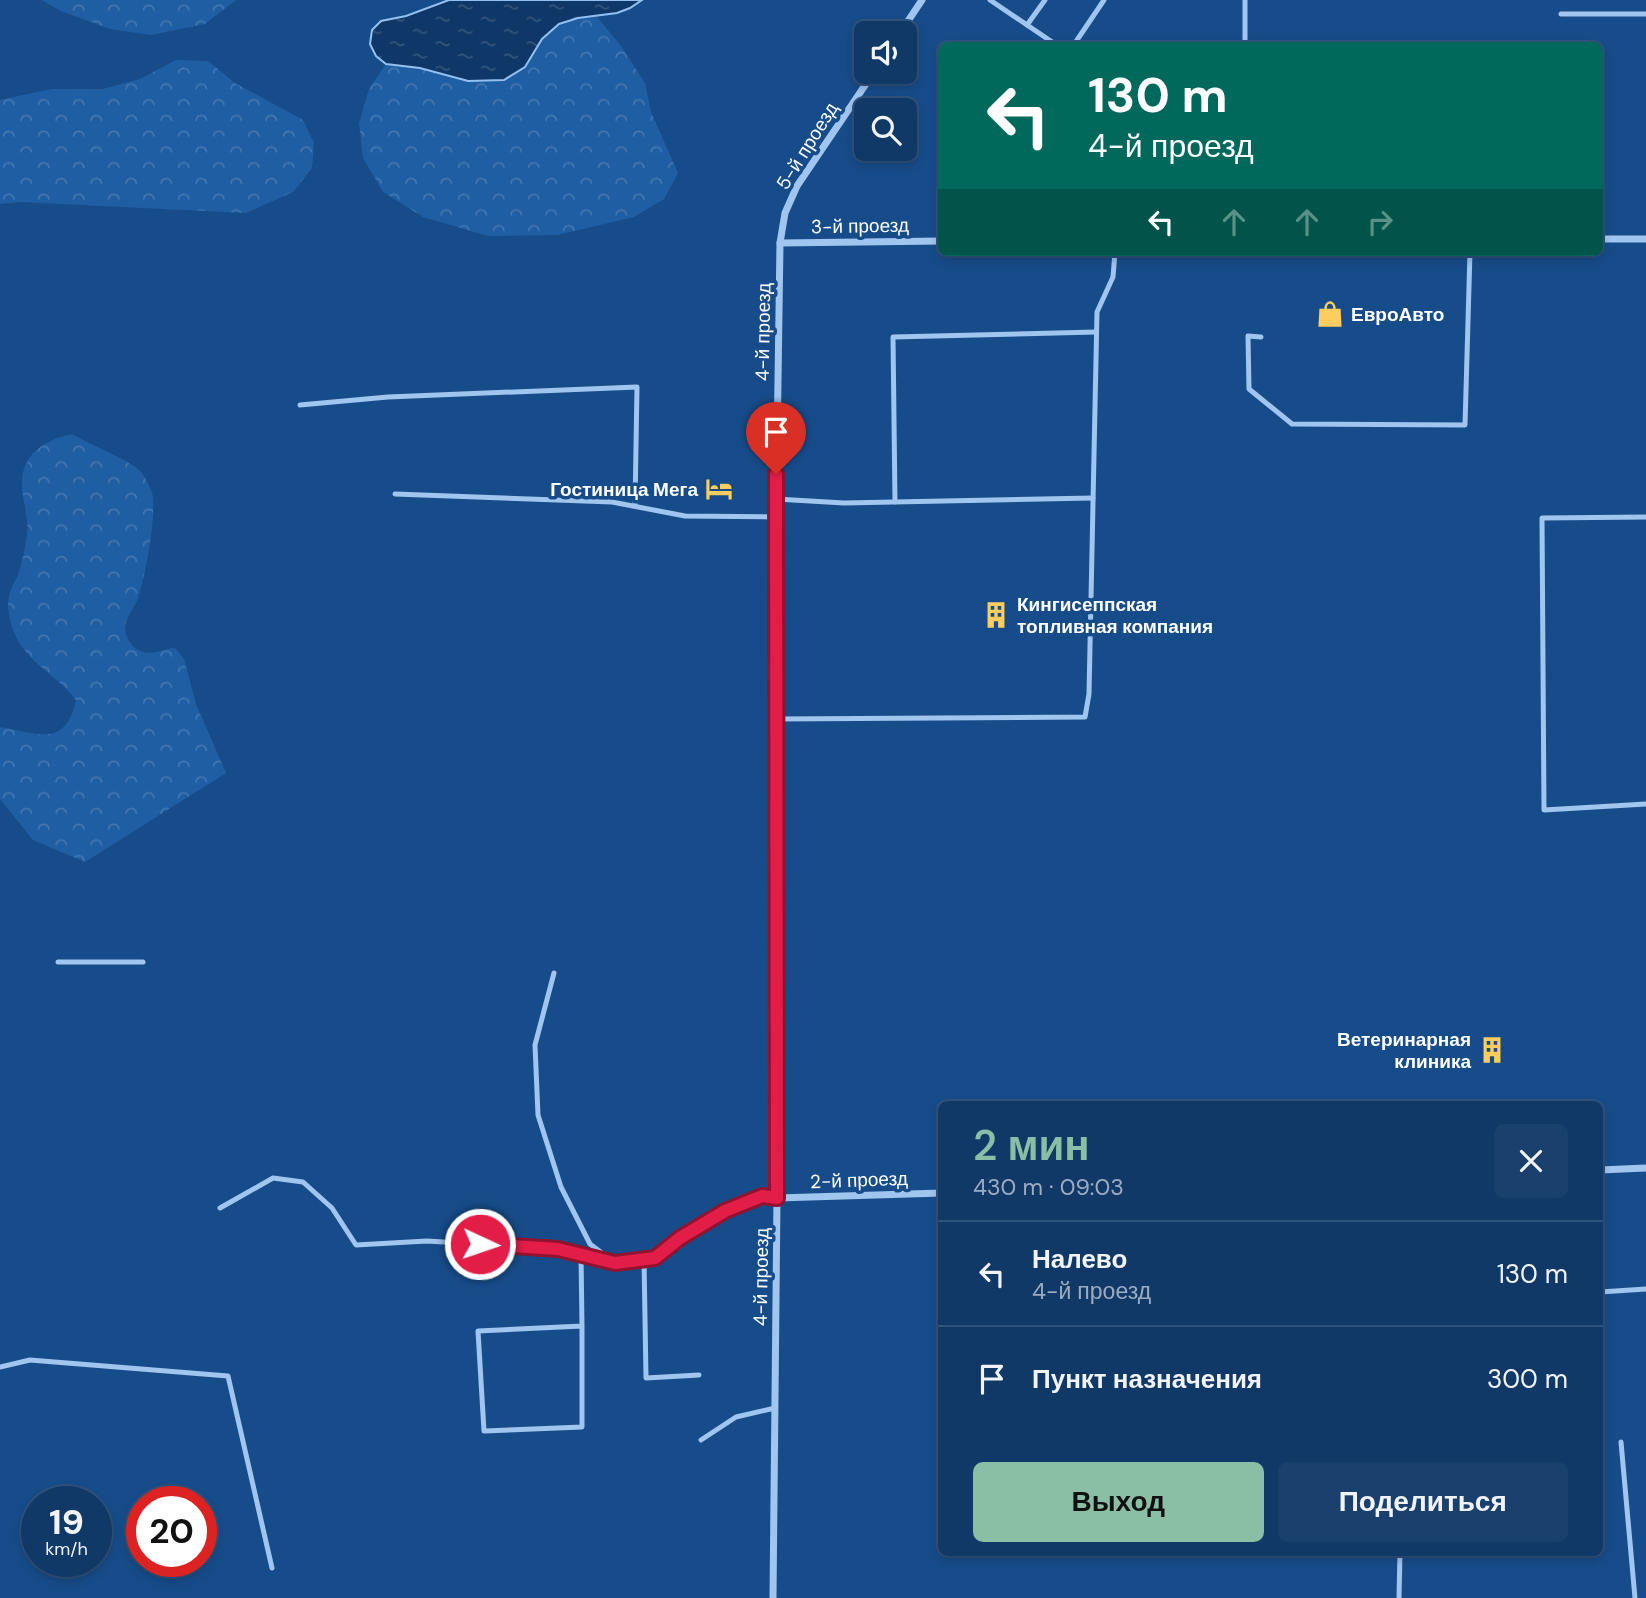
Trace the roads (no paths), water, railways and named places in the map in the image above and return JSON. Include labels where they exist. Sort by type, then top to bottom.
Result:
[{"type":"street","points":[[908,21],[922,0]]},
{"type":"street","name":"5-й проезд","points":[[780,243],[785,213],[797,186],[866,84]]},
{"type":"street","points":[[1603,237],[1646,239]]},
{"type":"street","name":"3-й проезд","points":[[780,243],[938,241]]},
{"type":"street","name":"4-й проезд","points":[[773,1598],[777,1198],[776,499],[780,243]]},
{"type":"street","points":[[1603,1170],[1646,1168]]},
{"type":"street","name":"2-й проезд","points":[[777,1198],[938,1193]]},
{"type":"lane","points":[[989,0],[1052,42]]},
{"type":"lane","points":[[1027,25],[1045,0]]},
{"type":"lane","points":[[1076,42],[1104,0]]},
{"type":"lane","points":[[1244,42],[1245,0]]},
{"type":"lane","points":[[1561,14],[1646,14]]},
{"type":"lane","points":[[777,719],[1085,717],[1089,694],[1097,312],[1113,277],[1115,256]]},
{"type":"lane","points":[[1261,337],[1248,336],[1249,389],[1292,424],[1465,425],[1470,256]]},
{"type":"lane","points":[[895,502],[893,337],[1096,332]]},
{"type":"lane","points":[[300,405],[388,397],[637,387],[635,506]]},
{"type":"lane","points":[[395,494],[612,502],[685,516],[776,517]]},
{"type":"lane","points":[[776,499],[844,503],[1093,498]]},
{"type":"lane","points":[[1646,517],[1542,518],[1544,810],[1646,804]]},
{"type":"lane","points":[[58,962],[143,962]]},
{"type":"lane","points":[[554,973],[535,1045],[538,1115],[561,1187],[590,1244],[615,1263]]},
{"type":"lane","points":[[220,1208],[273,1178],[303,1182],[332,1208],[356,1245],[427,1241],[558,1249],[615,1263],[655,1258],[680,1238],[725,1211],[762,1196],[777,1198]]},
{"type":"lane","points":[[582,1255],[582,1326],[582,1427],[484,1431],[478,1331],[582,1326]]},
{"type":"lane","points":[[644,1259],[646,1378],[699,1375]]},
{"type":"lane","points":[[1603,1292],[1646,1289]]},
{"type":"lane","points":[[0,1367],[30,1360],[229,1376],[272,1568]]},
{"type":"lane","points":[[701,1440],[736,1418],[775,1408]]},
{"type":"lane","points":[[1621,1442],[1635,1598]]},
{"type":"lane","points":[[1399,1598],[1400,1556]]},
{"type":"water","points":[[449,0],[642,0],[617,13],[578,18],[559,24],[542,39],[525,67],[504,80],[468,81],[420,68],[386,64],[376,56],[370,44],[372,30],[381,21],[406,16]]},
{"type":"place","name":"ЕвроАвто","points":[[1330,314]]},
{"type":"place","name":"Гостиница Мега","points":[[719,489]]},
{"type":"place","name":"Кингисеппская топливная компания","points":[[996,615]]},
{"type":"place","name":"Ветеринарная клиника","points":[[1492,1050]]}]
